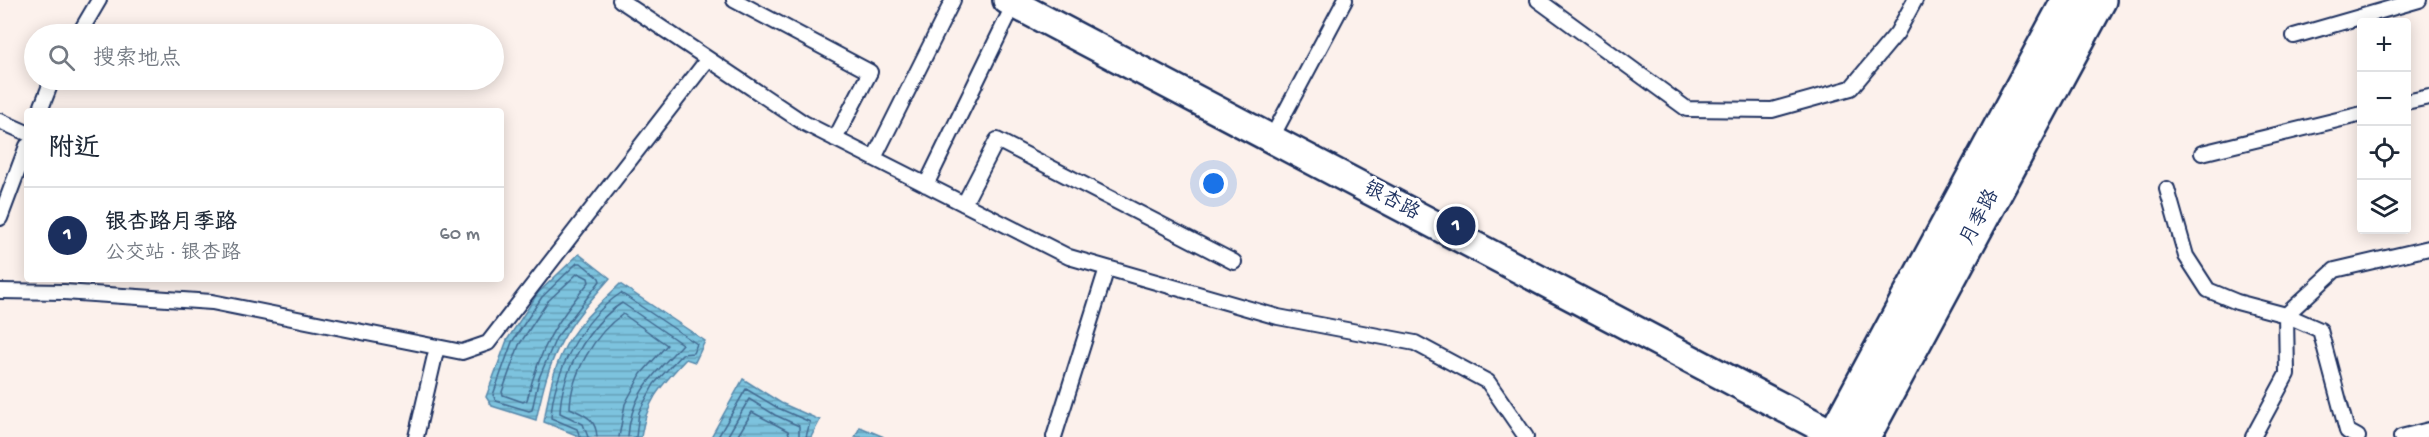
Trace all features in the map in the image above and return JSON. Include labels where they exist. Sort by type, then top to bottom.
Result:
[{"type":"street","name":"月季路","points":[[1843,437],[2069,0]]},
{"type":"street","name":"月季路","points":[[1843,437],[2099,0]]},
{"type":"street","name":"银杏路","points":[[1011,2],[1843,437]]},
{"type":"lane","points":[[85,24],[99,0]]},
{"type":"lane","points":[[620,0],[804,123],[1069,257],[1278,317],[1415,343],[1488,382],[1526,437]]},
{"type":"lane","points":[[734,0],[870,72],[835,139]]},
{"type":"lane","points":[[874,158],[953,0]]},
{"type":"lane","points":[[1271,139],[1345,0]]},
{"type":"lane","points":[[1538,0],[1687,109],[1761,110],[1772,110],[1851,88],[1897,33],[1915,0]]},
{"type":"lane","points":[[2294,36],[2419,0]]},
{"type":"lane","points":[[926,185],[1011,2]]},
{"type":"lane","points":[[0,291],[64,292],[212,302],[462,352],[488,343],[708,59]]},
{"type":"lane","points":[[41,108],[48,90]]},
{"type":"lane","points":[[2411,101],[2429,97]]},
{"type":"lane","points":[[2202,153],[2357,115]]},
{"type":"lane","points":[[0,121],[24,132]]},
{"type":"lane","points":[[964,204],[997,140],[1234,262]]},
{"type":"lane","points":[[0,218],[24,154]]},
{"type":"lane","points":[[2167,189],[2186,256],[2208,290],[2237,302],[2286,315],[2319,330],[2347,431],[2358,437]]},
{"type":"lane","points":[[2253,437],[2287,374],[2286,315],[2335,270],[2429,248]]},
{"type":"lane","points":[[1054,437],[1107,268]]},
{"type":"lane","points":[[416,437],[437,347]]},
{"type":"lane","points":[[2401,437],[2429,430]]},
{"type":"water","points":[[579,254],[610,278],[578,316],[557,350],[546,379],[536,420],[492,406],[486,397],[507,340],[538,293]]},
{"type":"water","points":[[620,284],[705,341],[695,362],[686,359],[656,394],[647,413],[641,437],[581,437],[544,422],[551,385],[560,358],[575,331]]},
{"type":"water","points":[[743,379],[781,403],[820,420],[811,437],[711,437]]},
{"type":"water","points":[[860,427],[884,437],[855,437]]},
{"type":"place","name":"银杏路月季路","points":[[1456,226]]}]
